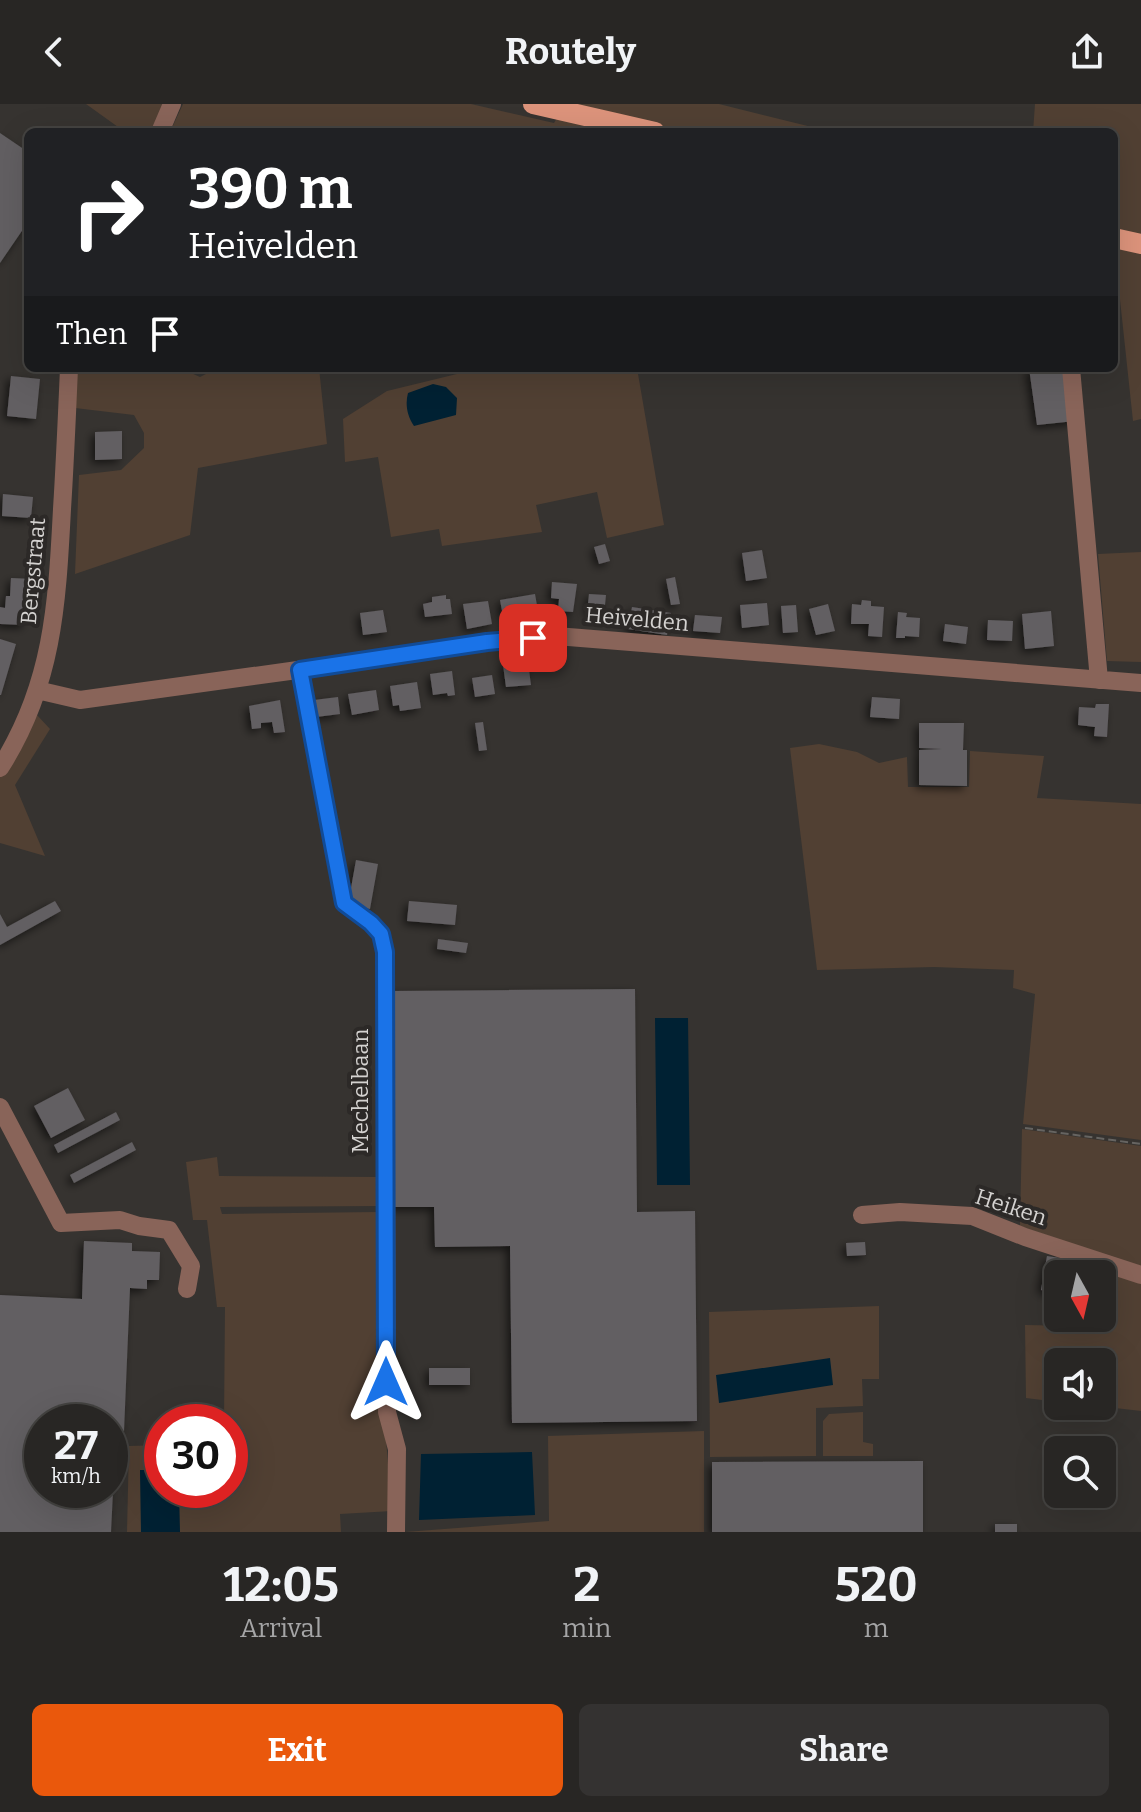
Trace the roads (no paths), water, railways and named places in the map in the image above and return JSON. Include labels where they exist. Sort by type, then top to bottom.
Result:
[{"type":"main road","points":[[533,104],[638,128]]},
{"type":"main road","points":[[1118,239],[1141,244]]},
{"type":"street","points":[[162,128],[172,104]]},
{"type":"street","name":"Bergstraat","points":[[0,768],[29,714],[52,636],[59,572],[69,372]]},
{"type":"street","points":[[1071,372],[1099,680]]},
{"type":"street","name":"Heivelden","points":[[37,690],[80,700],[487,642],[556,636],[1141,683]]},
{"type":"street","name":"Mechelbaan","points":[[300,670],[344,903],[381,934],[385,952],[387,1412],[397,1449],[396,1532]]},
{"type":"street","points":[[0,1107],[61,1223],[120,1220],[169,1230],[191,1266],[187,1289]]},
{"type":"street","name":"Heiken","points":[[862,1215],[900,1212],[972,1216],[1141,1275]]},
{"type":"water","points":[[433,384],[446,387],[457,398],[456,415],[414,426],[407,410],[408,393]]},
{"type":"water","points":[[655,1018],[688,1018],[690,1185],[657,1185]]},
{"type":"water","points":[[830,1358],[833,1385],[719,1403],[716,1375]]},
{"type":"water","points":[[532,1452],[535,1515],[419,1520],[421,1454]]},
{"type":"water","points":[[140,1470],[144,1470],[144,1508],[179,1508],[180,1532],[141,1532]]}]
